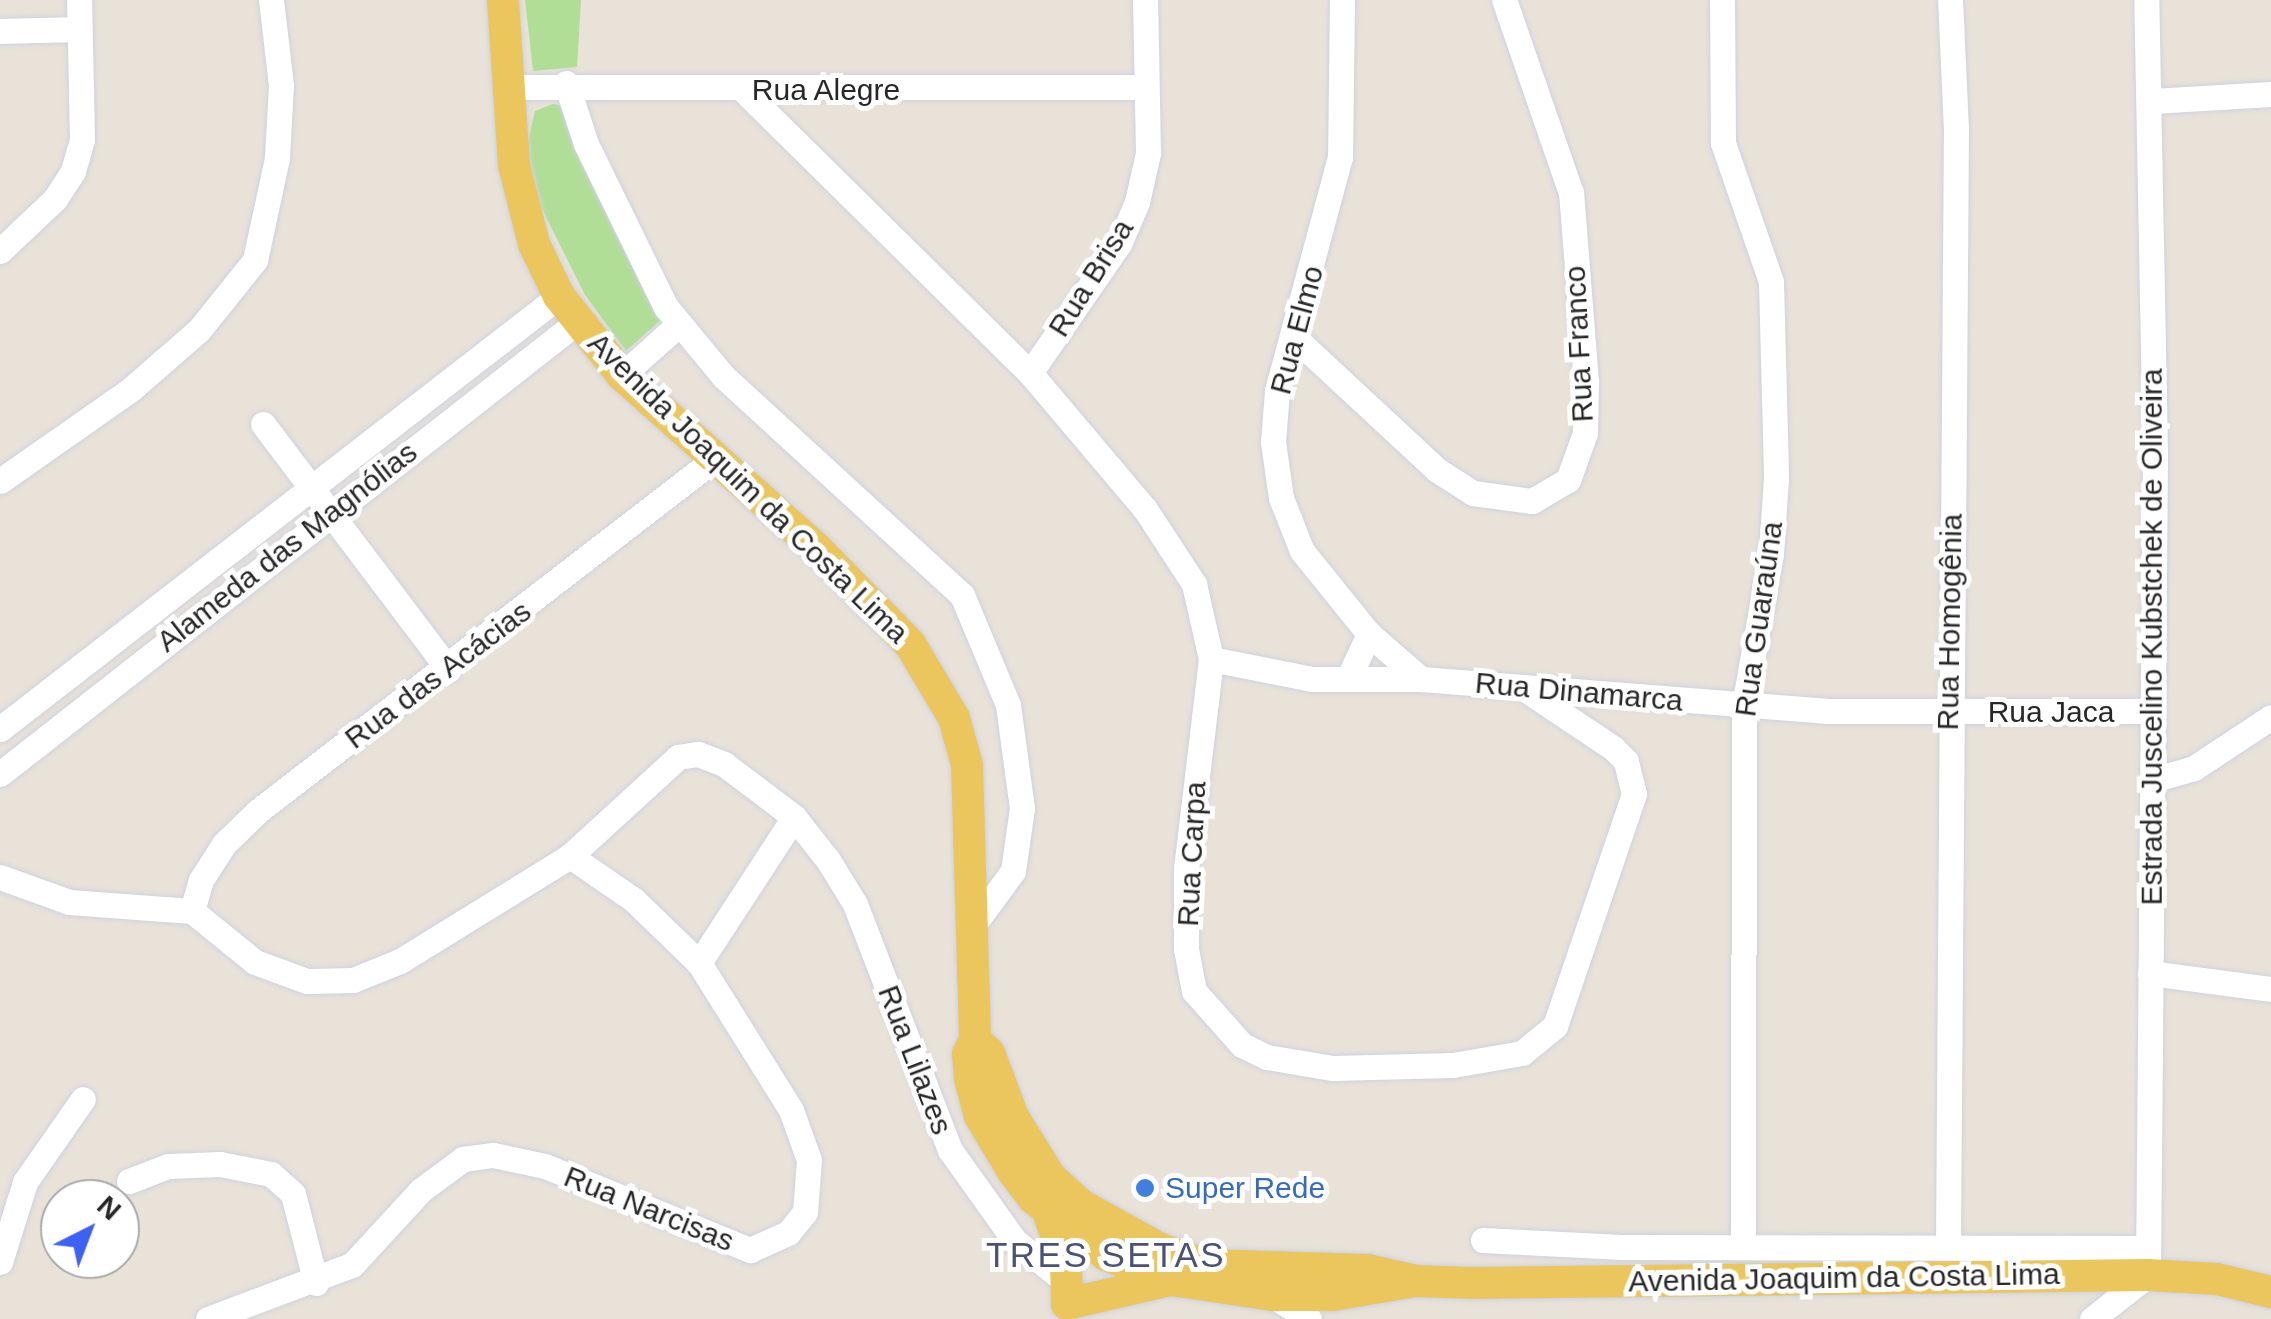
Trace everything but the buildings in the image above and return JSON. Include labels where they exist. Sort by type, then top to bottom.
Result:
[{"type":"main road","name":"Avenida Joaquim da Costa Lima","points":[[502,0],[514,165],[534,244],[568,309],[622,375],[712,461],[816,548],[932,676],[954,718],[967,764],[975,1040],[969,1067],[980,1116],[1012,1170],[1048,1211],[1106,1255]]},
{"type":"main road","name":"Avenida Joaquim da Costa Lima","points":[[975,1040],[989,1053],[1013,1118],[1052,1178],[1081,1205],[1166,1264],[1272,1296],[1333,1295],[1416,1281],[1628,1281],[2147,1262],[2271,1292]]},
{"type":"main road","points":[[1081,1205],[1106,1255]]},
{"type":"main road","points":[[1048,1211],[1062,1301]]},
{"type":"main road","points":[[1062,1301],[1106,1255]]},
{"type":"main road","points":[[1106,1255],[1166,1264]]},
{"type":"main road","name":"Avenida Joaquim da Costa Lima","points":[[1166,1264],[1349,1268],[1416,1281]]},
{"type":"main road","points":[[1062,1301],[1166,1264]]},
{"type":"street","points":[[0,251],[55,199],[73,171],[83,106],[77,29],[79,0]]},
{"type":"street","points":[[0,481],[130,390],[199,330],[254,260],[278,140],[281,85],[272,0]]},
{"type":"street","name":"Rua Brisa","points":[[1030,373],[1119,244],[1137,202],[1148,153],[1145,0]]},
{"type":"street","name":"Rua Elmo","points":[[1342,0],[1340,157],[1296,339],[1278,391],[1273,442],[1280,498],[1302,552],[1369,634],[1420,679]]},
{"type":"street","name":"Rua Franco","points":[[1296,339],[1437,470],[1473,493],[1532,500],[1568,480],[1585,433],[1586,382],[1570,192],[1504,0]]},
{"type":"street","name":"Rua Guaraúna","points":[[1722,0],[1723,142],[1772,282],[1774,516],[1744,706],[1743,1248]]},
{"type":"street","name":"Rua Homogênia","points":[[1948,1244],[1956,130],[1950,0]]},
{"type":"street","name":"Estrada Juscelino Kubstchek de Oliveira","points":[[2146,0],[2152,101],[2147,1262]]},
{"type":"street","points":[[0,31],[77,29]]},
{"type":"street","points":[[566,83],[636,254],[680,324],[724,377],[962,595],[1008,705],[1022,808],[1014,871],[972,927]]},
{"type":"street","name":"Rua Alegre","points":[[506,87],[566,83],[744,91],[1146,87]]},
{"type":"street","name":"Rua Carpa","points":[[744,91],[1030,373],[1177,554],[1194,584],[1211,659],[1186,868],[1194,991],[1210,1017],[1242,1045],[1267,1058],[1333,1068],[1493,1061],[1540,1043],[1555,1026],[1634,794],[1626,762],[1613,748],[1526,689]]},
{"type":"street","points":[[2152,101],[2271,94]]},
{"type":"street","name":"Alameda das Magnólias","points":[[0,729],[310,494],[568,309]]},
{"type":"street","name":"Alameda das Magnólias","points":[[0,774],[328,517],[568,309]]},
{"type":"street","points":[[622,375],[680,324]]},
{"type":"street","points":[[262,424],[310,494],[450,670]]},
{"type":"street","name":"Rua das Acácias","points":[[192,911],[202,880],[224,844],[258,811],[450,670],[712,461]]},
{"type":"street","points":[[161,609],[179,630]]},
{"type":"street","points":[[1348,679],[1369,634]]},
{"type":"street","name":"Rua Dinamarca","points":[[1211,659],[1275,674],[1420,679],[1744,706],[1949,712]]},
{"type":"street","name":"Rua Jaca","points":[[1949,712],[2152,712]]},
{"type":"street","points":[[2152,780],[2194,768],[2271,717]]},
{"type":"street","name":"Rua Lilazes","points":[[192,911],[255,962],[307,981],[353,980],[400,961],[570,856],[656,772],[688,756],[724,764],[794,818],[855,904],[950,1150],[1062,1301]]},
{"type":"street","points":[[699,964],[794,818]]},
{"type":"street","name":"Rua Narcisas","points":[[208,1319],[316,1283],[352,1266],[441,1171],[493,1155],[545,1166],[730,1246],[762,1248],[788,1233],[805,1212],[810,1160],[790,1110],[699,964],[634,900],[570,856]]},
{"type":"street","points":[[0,877],[69,902],[192,911]]},
{"type":"street","points":[[2150,973],[2271,989]]},
{"type":"street","points":[[0,1262],[25,1182],[83,1100]]},
{"type":"street","points":[[134,1179],[168,1166],[203,1164],[271,1174],[294,1194],[316,1283]]},
{"type":"street","points":[[1483,1240],[1622,1247],[1948,1244],[2147,1262]]},
{"type":"street","points":[[1622,1247],[1628,1281]]},
{"type":"street","points":[[2092,1319],[2147,1262]]},
{"type":"street","points":[[1272,1296],[1308,1319]]},
{"type":"green space","points":[[525,0],[581,0],[577,67],[533,71]]},
{"type":"green space","points":[[553,104],[567,106],[662,319],[626,351],[585,295],[542,209],[527,146],[535,111]]},
{"type":"place","name":"Super Rede","points":[[1145,1188]]},
{"type":"district","name":"TRES SETAS","points":[[1106,1255]]}]
